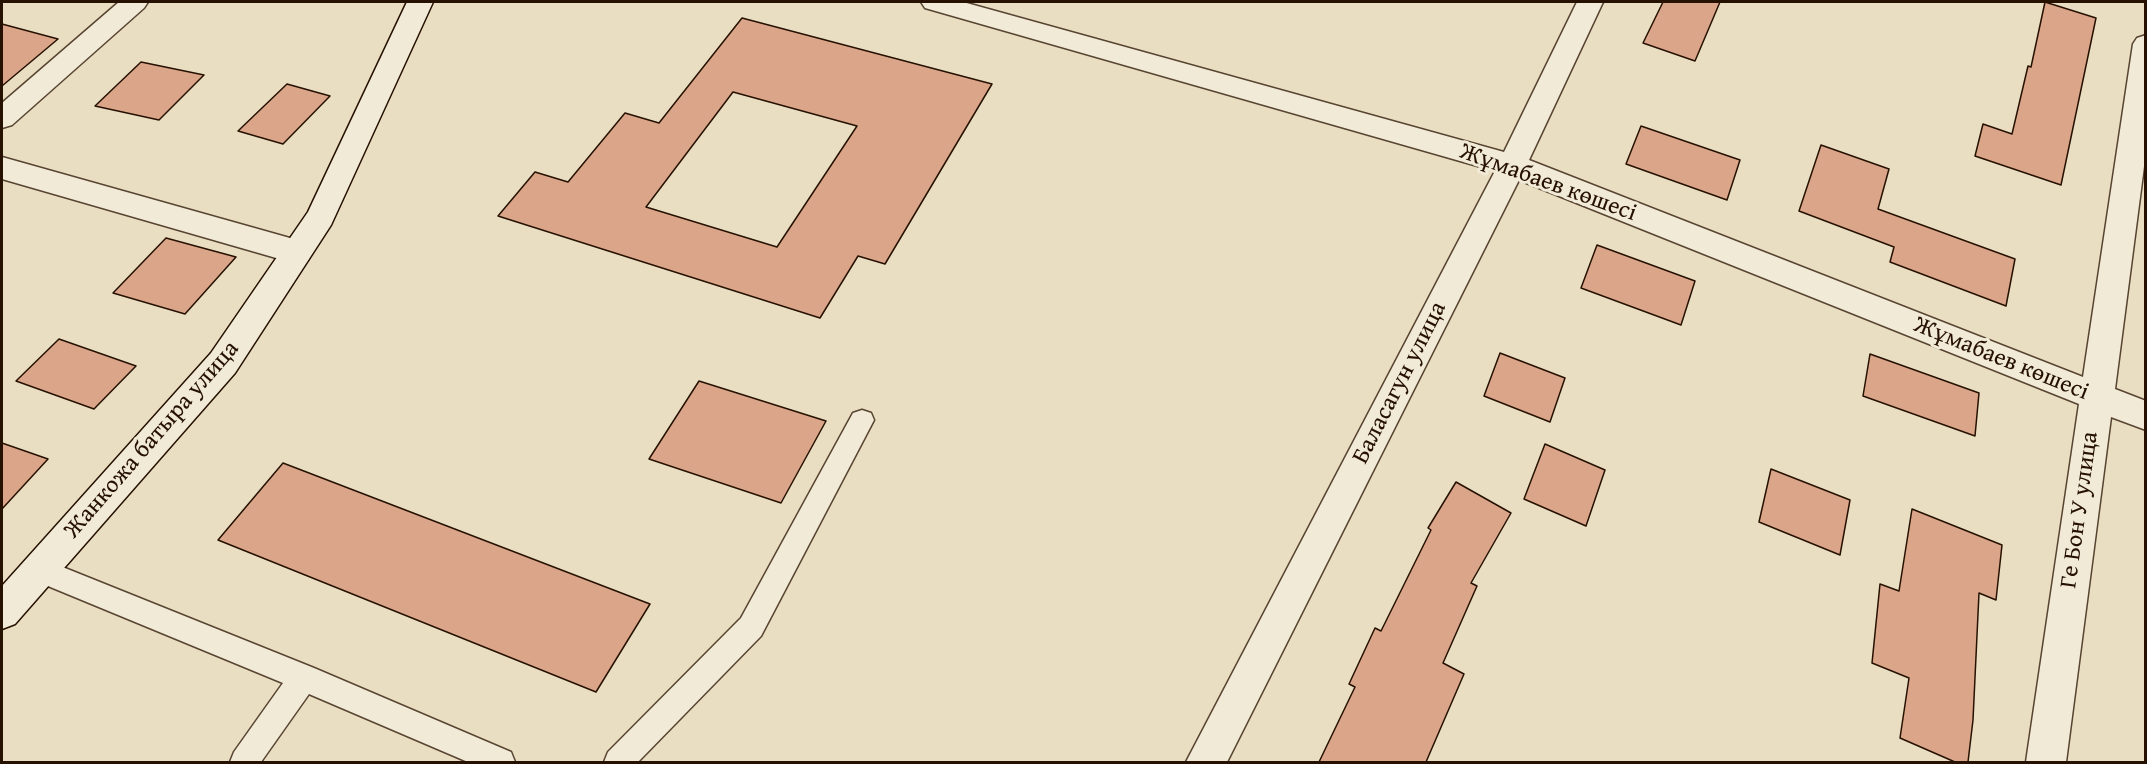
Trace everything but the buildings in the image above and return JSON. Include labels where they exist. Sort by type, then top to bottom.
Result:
[{"type":"street","points":[[2,118],[135,2]]},
{"type":"street","name":"Жанкожа батыра улица","points":[[2,612],[224,363],[320,217],[420,2]]},
{"type":"street","name":"Жұмабаев көшесі","points":[[934,2],[1512,165],[2145,416]]},
{"type":"street","name":"Баласагун улица","points":[[1206,762],[1512,165],[1590,2]]},
{"type":"street","name":"Ге Бон У улица","points":[[2046,762],[2145,44]]},
{"type":"street","points":[[2,168],[297,252]]},
{"type":"lane","points":[[618,762],[751,627],[862,420]]},
{"type":"lane","points":[[40,570],[304,678],[501,762]]},
{"type":"lane","points":[[244,762],[304,678]]}]
